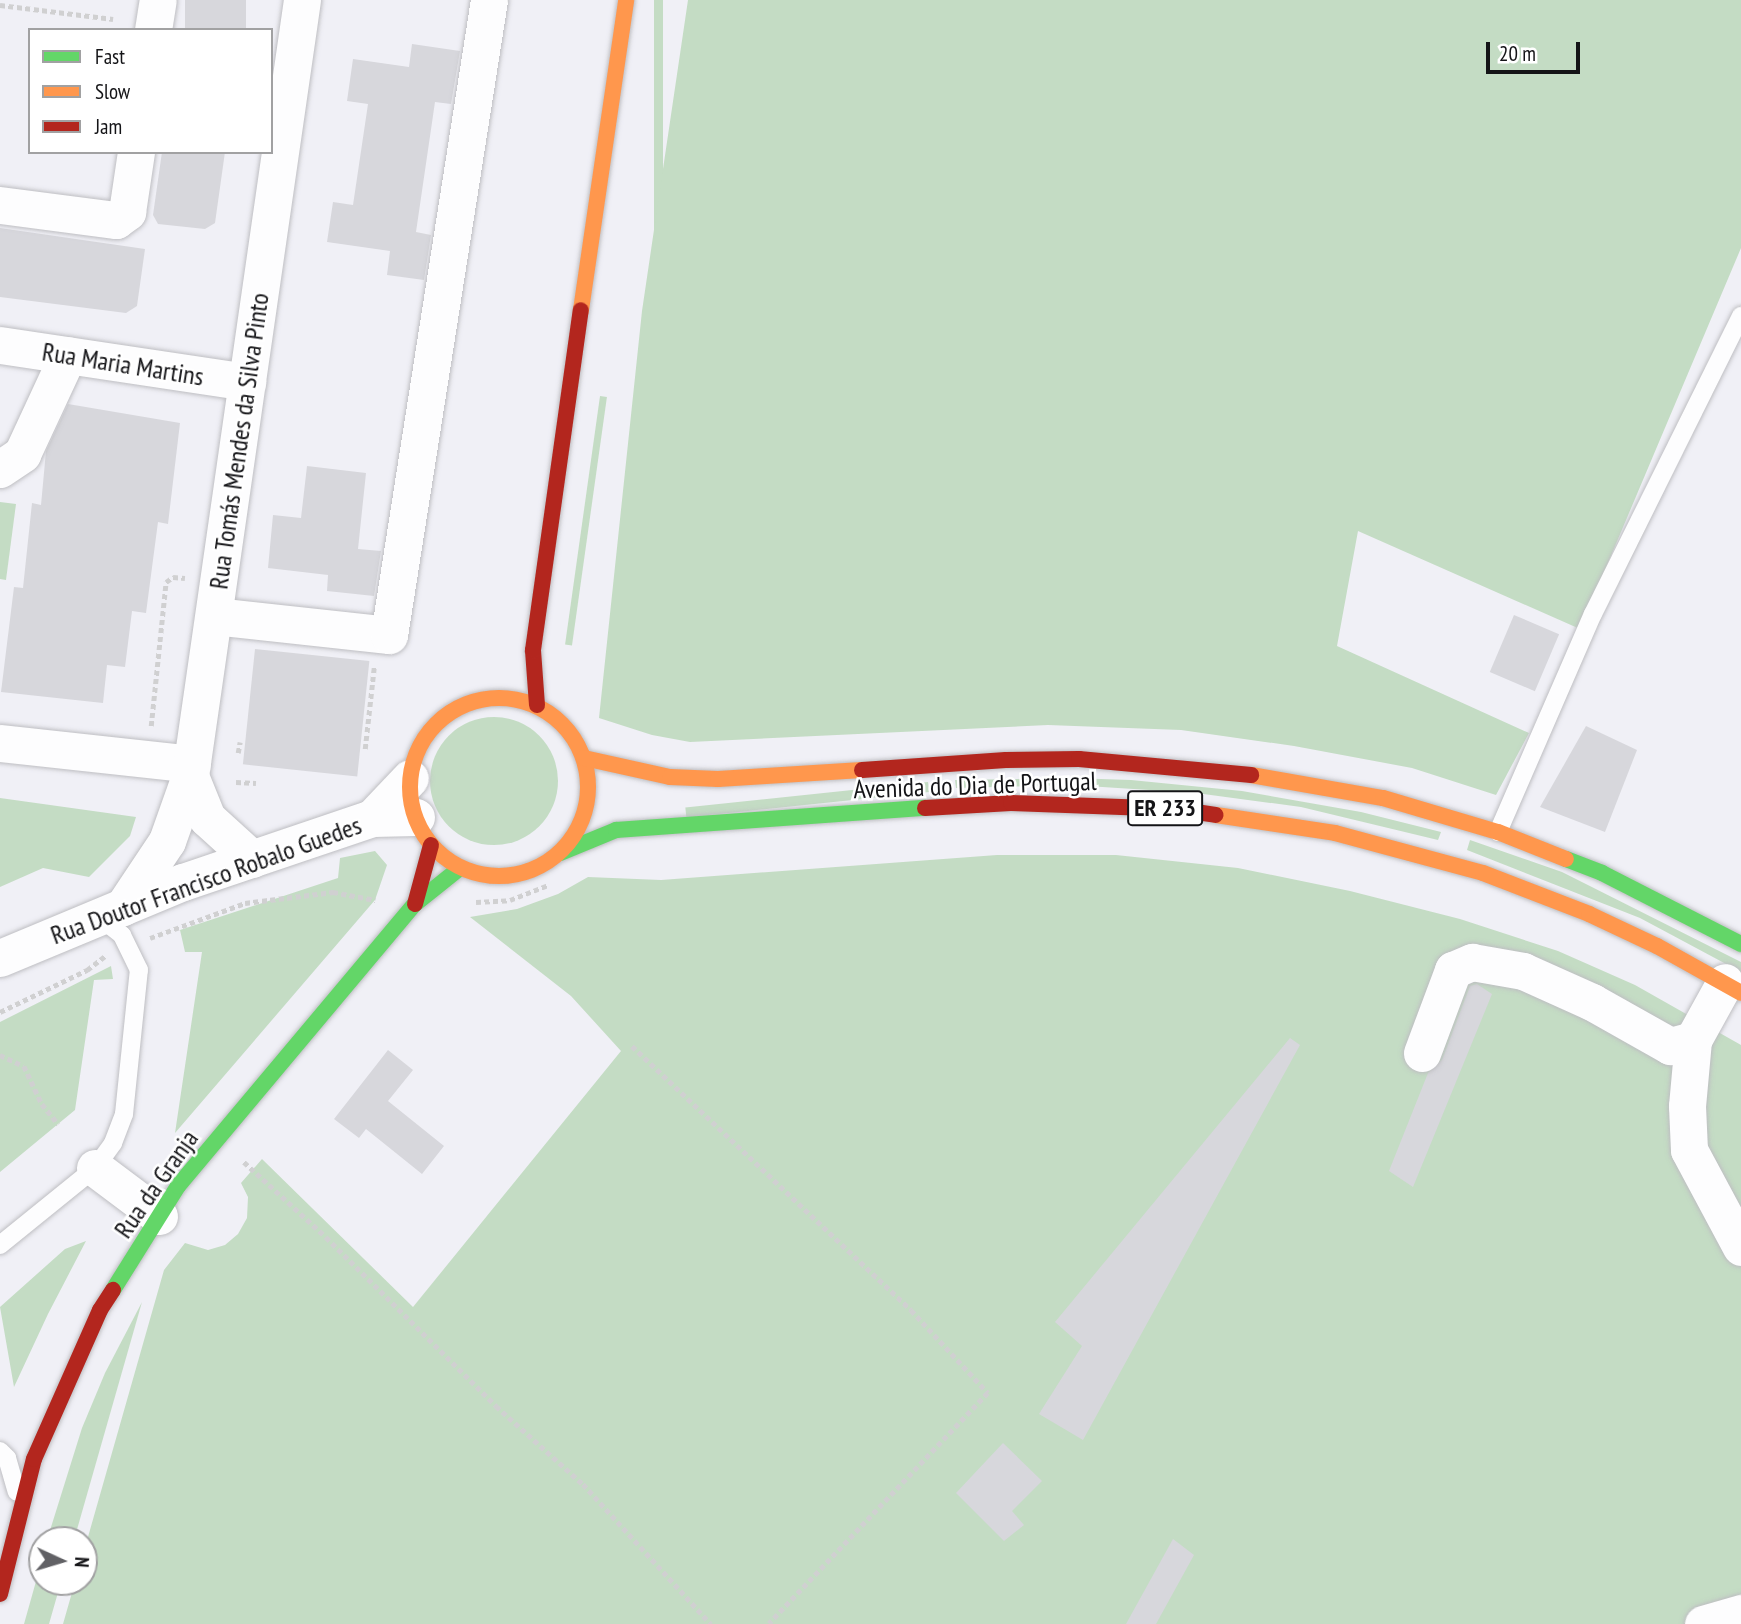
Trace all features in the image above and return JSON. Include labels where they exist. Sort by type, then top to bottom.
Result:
[{"type":"main road","points":[[537,705],[533,650],[626,0]]},
{"type":"main road","points":[[415,904],[423,831],[411,778],[417,752],[432,728],[453,710],[513,686],[533,650]]},
{"type":"main road","points":[[423,831],[460,868],[485,876],[512,876],[538,868],[560,853],[576,833],[586,809],[588,783],[584,758],[573,736],[557,719],[513,686]]},
{"type":"main road","name":"Avenida do Dia de Portugal","points":[[584,758],[670,777],[718,779],[1006,760],[1079,759],[1267,776],[1383,798],[1498,832],[1602,873],[1741,944]]},
{"type":"main road","name":"Avenida do Dia de Portugal","points":[[560,853],[616,830],[669,824],[1011,803],[1177,809],[1335,833],[1483,873],[1589,914],[1733,988]]},
{"type":"main road","name":"Rua da Granja","points":[[3,1580],[34,1459],[100,1310],[178,1186],[415,904],[460,868]]},
{"type":"street","points":[[153,28],[158,0]]},
{"type":"street","name":"Rua Tomás Mendes da Silva Pinto","points":[[111,912],[167,841],[191,770],[302,0]]},
{"type":"street","points":[[214,616],[389,635],[489,0]]},
{"type":"street","points":[[0,205],[116,220],[127,212],[136,154]]},
{"type":"street","name":"Rua Maria Martins","points":[[0,345],[247,382]]},
{"type":"street","points":[[0,469],[22,454],[68,355]]},
{"type":"street","points":[[0,743],[191,770],[207,818],[253,859]]},
{"type":"street","points":[[372,818],[411,778]]},
{"type":"street","name":"Rua Doutor Francisco Robalo Guedes","points":[[0,958],[111,912],[372,818],[423,831]]},
{"type":"street","points":[[1422,1053],[1452,970],[1472,962],[1522,971],[1592,1002],[1670,1046],[1693,1040]]},
{"type":"street","points":[[1733,988],[1693,1040],[1687,1106],[1689,1150],[1741,1247]]},
{"type":"street","points":[[95,1168],[159,1216]]},
{"type":"lane","points":[[1498,832],[1593,614],[1741,316]]},
{"type":"lane","points":[[0,1245],[95,1168],[113,1143],[124,1114],[139,970],[111,912]]},
{"type":"lane","points":[[0,1451],[7,1458],[22,1508]]},
{"type":"path","points":[[0,5],[113,19]]},
{"type":"path","points":[[150,730],[166,582],[173,577],[199,581]]},
{"type":"path","points":[[365,749],[374,666]]},
{"type":"path","points":[[238,753],[240,742]]},
{"type":"path","points":[[236,782],[256,783]]},
{"type":"path","points":[[468,905],[510,900],[555,881]]},
{"type":"path","points":[[145,940],[245,903],[333,892],[375,900]]},
{"type":"path","points":[[0,1012],[87,970],[107,954],[118,950]]},
{"type":"path","points":[[632,1046],[911,1310],[988,1393],[810,1584],[769,1624]]},
{"type":"path","points":[[0,1055],[24,1066],[42,1104],[58,1124]]},
{"type":"path","points":[[218,1138],[326,1237],[496,1406],[583,1484],[711,1624]]},
{"type":"green space","points":[[654,0],[663,0],[663,304],[654,304]]},
{"type":"green space","points":[[688,0],[1741,0],[1741,248],[1580,629],[1358,531],[1337,646],[1529,733],[1496,795],[1412,768],[1294,746],[1181,730],[1048,725],[690,742],[652,735],[599,718],[642,311]]},
{"type":"green space","points":[[600,396],[607,397],[572,646],[565,645]]},
{"type":"green space","points":[[0,502],[16,504],[6,580],[0,579]]},
{"type":"green space","points":[[494,717],[519,721],[540,735],[554,756],[558,781],[554,806],[540,827],[519,841],[494,845],[469,841],[448,827],[434,806],[430,781],[434,756],[448,735],[469,721]]},
{"type":"green space","points":[[955,780],[1131,780],[1242,791],[1361,812],[1441,832],[1438,840],[1301,807],[1196,793],[1071,785],[956,788]]},
{"type":"green space","points":[[928,782],[929,792],[686,817],[685,808]]},
{"type":"green space","points":[[0,798],[136,817],[130,836],[89,877],[43,868],[0,887]]},
{"type":"green space","points":[[1470,840],[1562,872],[1741,962],[1741,972],[1640,918],[1467,850]]},
{"type":"green space","points":[[375,851],[387,865],[375,900],[175,1133],[202,952],[185,952],[180,930],[338,878],[340,858]]},
{"type":"green space","points":[[997,855],[1116,855],[1238,868],[1350,891],[1460,919],[1558,951],[1635,985],[1741,1045],[1741,1624],[63,1624],[71,1596],[98,1596],[98,1526],[91,1526],[164,1270],[185,1243],[208,1250],[225,1245],[238,1234],[247,1218],[248,1197],[241,1183],[262,1159],[413,1307],[621,1051],[571,996],[470,917],[517,909],[558,894],[588,877],[661,880]]},
{"type":"green space","points":[[111,966],[113,979],[94,980],[75,1110],[0,1172],[0,1022]]},
{"type":"green space","points":[[86,1241],[14,1387],[0,1307],[65,1249]]},
{"type":"green space","points":[[142,1302],[78,1526],[51,1526],[82,1428],[105,1373]]},
{"type":"green space","points":[[32,1596],[57,1596],[49,1624],[24,1624]]},
{"type":"building","points":[[185,0],[246,0],[246,28],[185,28]]},
{"type":"building","points":[[412,44],[460,51],[451,104],[435,102],[416,232],[431,235],[424,280],[387,275],[390,251],[327,242],[333,202],[353,205],[368,104],[347,101],[353,59],[409,67]]},
{"type":"building","points":[[162,154],[225,154],[215,223],[205,229],[158,224],[153,215]]},
{"type":"building","points":[[0,228],[145,249],[137,306],[126,313],[0,297]]},
{"type":"building","points":[[68,404],[180,423],[168,524],[158,522],[146,613],[132,611],[125,667],[107,665],[103,703],[1,692],[14,587],[23,588],[32,503],[41,505],[46,451]]},
{"type":"building","points":[[307,466],[366,473],[358,549],[381,551],[374,596],[327,591],[328,575],[268,568],[273,515],[301,518]]},
{"type":"building","points":[[1514,615],[1559,634],[1535,691],[1490,672]]},
{"type":"building","points":[[255,649],[369,661],[357,776],[243,764]]},
{"type":"building","points":[[1586,726],[1637,750],[1605,832],[1540,807]]},
{"type":"building","points":[[1477,984],[1492,994],[1413,1187],[1389,1171],[1428,1073],[1442,1060],[1470,986]]},
{"type":"building","points":[[1290,1038],[1300,1045],[1083,1440],[1039,1414],[1082,1346],[1055,1322]]},
{"type":"building","points":[[388,1050],[413,1070],[388,1101],[444,1146],[422,1174],[366,1129],[359,1138],[334,1119]]},
{"type":"building","points":[[1003,1443],[1042,1481],[1012,1511],[1024,1525],[1004,1541],[956,1493]]},
{"type":"building","points":[[1173,1539],[1194,1555],[1156,1624],[1126,1624]]},
{"type":"traffic: fast","points":[[560,853],[616,830],[925,808]]},
{"type":"traffic: fast","points":[[1566,859],[1602,873],[1741,944]]},
{"type":"traffic: fast","points":[[113,1290],[178,1186],[415,904],[460,868]]},
{"type":"traffic: slow","points":[[581,310],[626,0]]},
{"type":"traffic: slow","points":[[499,698],[533,705],[562,724],[581,753],[588,787],[581,821],[562,850],[533,869],[499,876],[465,869],[436,850],[417,821],[410,787],[417,753],[436,724],[465,705],[499,698]]},
{"type":"traffic: slow","points":[[584,758],[670,777],[718,779],[862,770]]},
{"type":"traffic: slow","points":[[1251,775],[1383,798],[1498,832],[1566,859]]},
{"type":"traffic: slow","points":[[1216,815],[1335,833],[1483,873],[1589,914],[1657,946],[1741,993]]},
{"type":"traffic: jam","points":[[537,705],[533,650],[581,310]]},
{"type":"traffic: jam","points":[[862,770],[1006,760],[1079,759],[1251,775]]},
{"type":"traffic: jam","points":[[925,808],[1011,803],[1176,809],[1216,815]]},
{"type":"traffic: jam","points":[[415,904],[431,845]]},
{"type":"traffic: jam","points":[[0,1594],[34,1459],[100,1310],[113,1290]]}]
